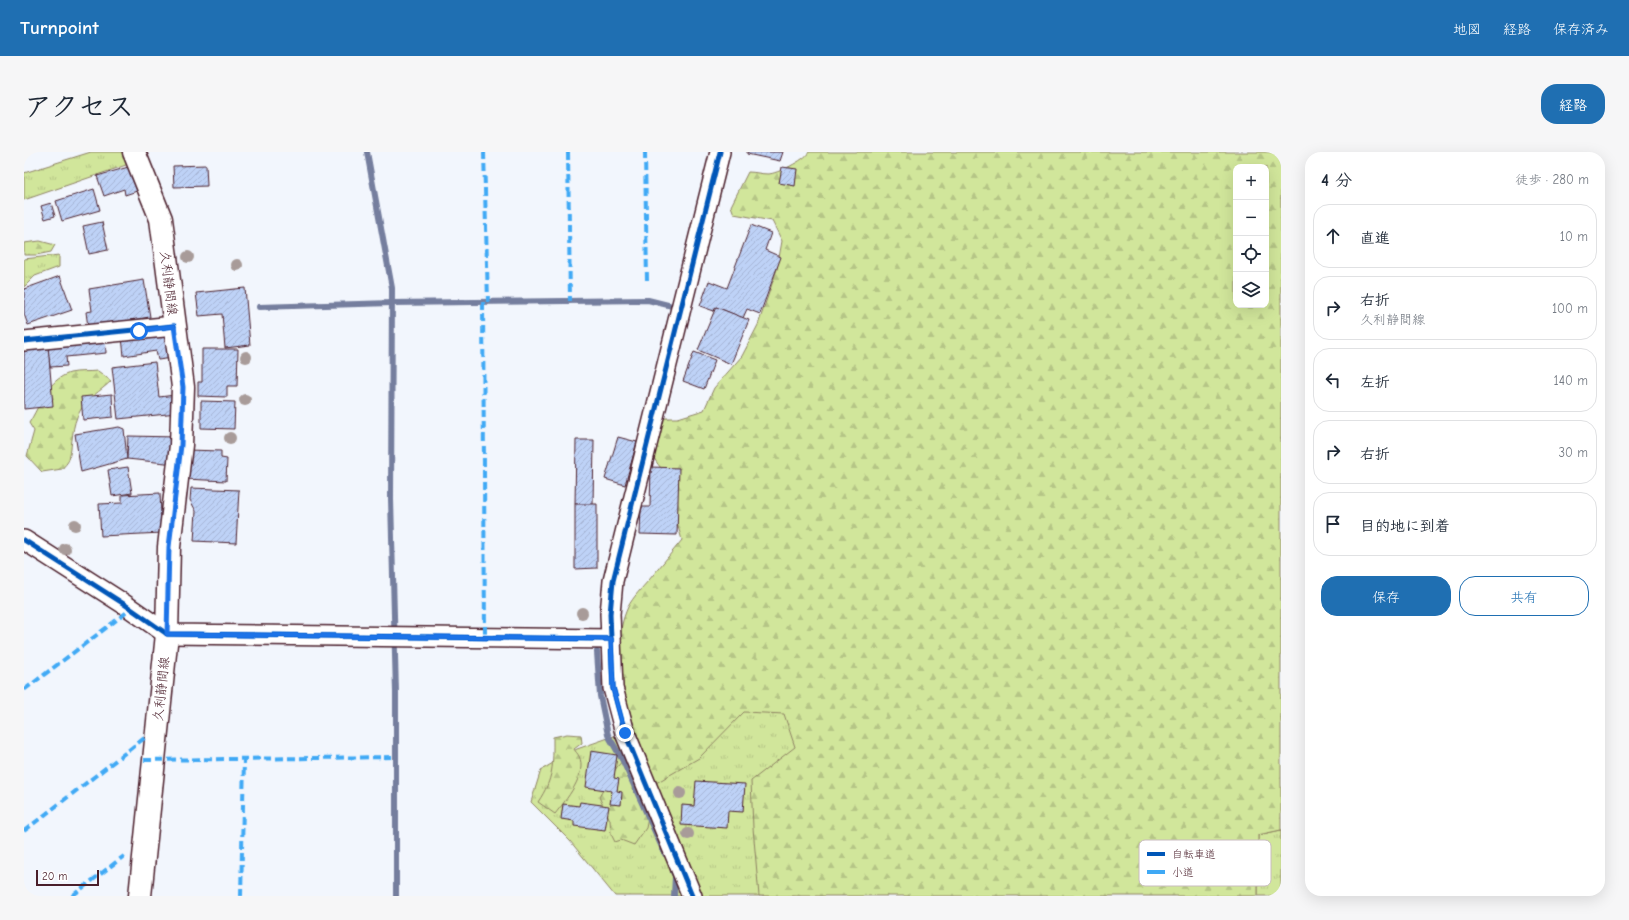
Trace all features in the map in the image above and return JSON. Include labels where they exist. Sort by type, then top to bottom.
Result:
[{"type":"main road","name":"久利静間線","points":[[134,152],[161,219],[183,387],[181,445],[169,547],[167,634],[140,896]]},
{"type":"street","points":[[692,896],[625,733],[613,688],[610,614],[613,581],[720,152]]},
{"type":"street","points":[[24,341],[174,326]]},
{"type":"street","points":[[24,540],[124,604],[167,634],[611,639]]},
{"type":"green space","points":[[91,152],[127,152],[132,163],[24,200],[24,173]]},
{"type":"green space","points":[[809,152],[1281,152],[1281,830],[1258,835],[1258,840],[1139,840],[1139,886],[1258,886],[1258,896],[759,896],[753,828],[751,781],[795,747],[784,714],[744,712],[699,758],[656,783],[632,719],[621,672],[619,649],[621,627],[630,603],[682,540],[661,468],[651,449],[653,438],[662,418],[678,418],[704,410],[714,388],[742,356],[758,325],[777,269],[782,241],[772,221],[734,214],[731,206],[748,172],[765,174],[772,173],[778,172],[802,159]]},
{"type":"green space","points":[[40,241],[55,245],[51,252],[36,255],[24,255],[24,243]]},
{"type":"green space","points":[[59,255],[59,267],[35,276],[24,287],[24,259]]},
{"type":"green space","points":[[98,371],[111,381],[90,398],[80,411],[75,423],[68,462],[62,469],[42,472],[27,456],[34,431],[29,423],[45,394],[55,381],[62,376],[73,372]]},
{"type":"green space","points":[[779,692],[827,741],[795,896],[698,896],[656,783],[719,710]]},
{"type":"green space","points":[[567,734],[581,735],[582,743],[574,749],[579,756],[581,763],[580,771],[574,787],[555,814],[538,802],[547,786],[552,771],[553,737]]},
{"type":"green space","points":[[614,736],[633,763],[682,896],[615,896],[570,841],[531,802],[541,770],[577,749]]},
{"type":"green space","points":[[625,758],[636,767],[633,785],[650,808],[646,828],[634,845],[621,840],[615,842],[611,834],[610,820],[599,797],[617,767]]},
{"type":"green space","points":[[1281,830],[1281,896],[1258,896],[1258,886],[1271,886],[1271,840],[1258,840],[1258,835]]},
{"type":"building","points":[[747,152],[783,152],[780,161],[747,154]]},
{"type":"building","points":[[206,165],[207,186],[174,187],[173,166]]},
{"type":"building","points":[[132,166],[140,190],[125,195],[124,189],[104,196],[97,176]]},
{"type":"building","points":[[782,167],[797,169],[795,186],[779,183]]},
{"type":"building","points":[[94,189],[100,210],[62,221],[56,201]]},
{"type":"building","points":[[51,203],[55,216],[45,219],[41,206]]},
{"type":"building","points":[[102,222],[108,250],[89,254],[83,226]]},
{"type":"building","points":[[751,225],[771,233],[765,250],[781,257],[760,314],[747,309],[743,318],[716,307],[714,311],[700,306],[709,281],[727,288]]},
{"type":"building","points":[[60,276],[72,310],[28,325],[24,314],[24,289]]},
{"type":"building","points":[[144,280],[150,317],[88,327],[86,312],[92,311],[89,289]]},
{"type":"building","points":[[245,288],[250,345],[225,348],[222,314],[199,316],[196,293]]},
{"type":"building","points":[[716,307],[749,320],[731,364],[698,350]]},
{"type":"building","points":[[169,329],[173,358],[158,360],[156,351],[124,356],[122,337]]},
{"type":"building","points":[[105,337],[106,353],[66,357],[67,366],[50,367],[47,342]]},
{"type":"building","points":[[48,345],[53,406],[24,409],[24,347]]},
{"type":"building","points":[[202,349],[238,349],[237,386],[227,386],[227,397],[198,396],[198,382],[202,382]]},
{"type":"building","points":[[694,352],[715,360],[704,389],[683,381]]},
{"type":"building","points":[[155,362],[159,397],[175,395],[177,413],[118,419],[112,367]]},
{"type":"building","points":[[112,394],[113,417],[83,420],[81,397]]},
{"type":"building","points":[[201,401],[235,402],[234,429],[201,428]]},
{"type":"building","points":[[119,427],[124,429],[127,459],[81,472],[75,434]]},
{"type":"building","points":[[128,436],[176,437],[175,464],[127,459]]},
{"type":"building","points":[[618,437],[637,442],[625,485],[605,479]]},
{"type":"building","points":[[576,440],[594,440],[593,505],[575,504]]},
{"type":"building","points":[[187,450],[221,451],[221,458],[227,459],[226,481],[185,479]]},
{"type":"building","points":[[128,467],[132,493],[112,496],[108,470]]},
{"type":"building","points":[[651,467],[679,468],[677,535],[640,534],[641,507],[650,507]]},
{"type":"building","points":[[191,488],[239,490],[236,543],[194,541],[196,511],[190,500]]},
{"type":"building","points":[[160,493],[162,533],[101,536],[99,504],[122,503],[122,495]]},
{"type":"building","points":[[575,504],[597,504],[597,568],[575,569]]},
{"type":"building","points":[[591,751],[617,755],[614,778],[619,779],[617,791],[622,792],[621,805],[610,804],[612,791],[586,787]]},
{"type":"building","points":[[696,781],[745,784],[743,812],[728,811],[727,828],[681,825],[682,805],[694,806]]},
{"type":"building","points":[[580,802],[609,806],[605,830],[574,826],[574,821],[561,819],[563,804],[579,806]]},
{"type":"waterway","points":[[367,152],[392,288],[391,499],[396,693],[396,896]]},
{"type":"waterway","points":[[259,307],[392,303],[648,300],[672,306]]},
{"type":"waterway","points":[[597,652],[600,696],[608,735],[623,761],[665,854]]},
{"type":"waterway","points":[[673,872],[675,876],[674,896]]},
{"type":"marked path","points":[[484,152],[488,302]]},
{"type":"marked path","points":[[568,152],[570,301]]},
{"type":"marked path","points":[[645,152],[647,282]]},
{"type":"marked path","points":[[483,302],[485,638]]},
{"type":"marked path","points":[[24,690],[131,609]]},
{"type":"marked path","points":[[24,831],[147,736]]},
{"type":"marked path","points":[[144,760],[396,757]]},
{"type":"marked path","points":[[241,896],[244,759]]},
{"type":"marked path","points":[[72,896],[124,856]]},
{"type":"cycle path","points":[[692,896],[625,733],[613,688],[610,614],[613,581],[720,152]]},
{"type":"cycle path","points":[[24,341],[174,326]]},
{"type":"cycle path","points":[[24,540],[124,604],[167,634],[611,639]]},
{"type":"route","points":[[139,331],[174,326],[183,387],[181,445],[169,547],[167,634],[611,639],[613,688],[625,733]]}]
